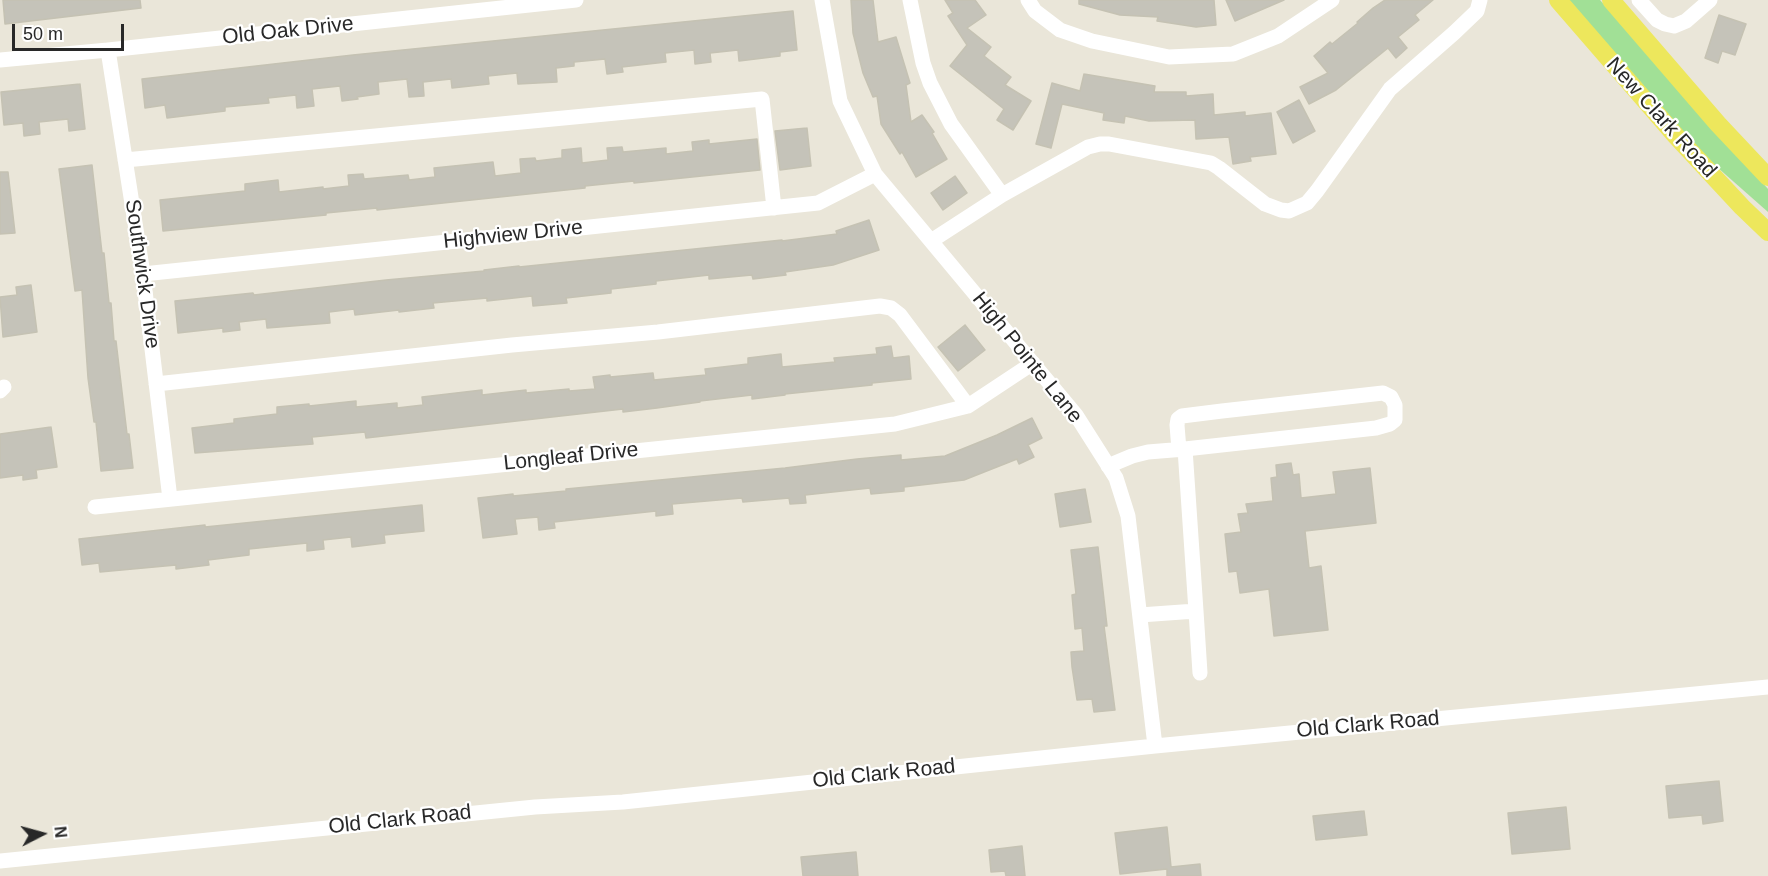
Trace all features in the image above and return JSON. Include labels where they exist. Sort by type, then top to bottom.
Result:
[{"type":"main road","name":"New Clark Road","points":[[1558,0],[1675,135],[1768,232]]},
{"type":"main road","name":"New Clark Road","points":[[1611,0],[1718,124],[1768,177]]},
{"type":"street","name":"Old Oak Drive","points":[[0,60],[576,0]]},
{"type":"street","name":"High Pointe Lane","points":[[822,0],[840,101],[875,174],[1076,415],[1116,478],[1128,516],[1155,746]]},
{"type":"street","points":[[910,0],[923,63],[930,83],[951,124],[1002,195]]},
{"type":"street","points":[[1028,0],[1035,11],[1060,30],[1092,41],[1169,57],[1233,54],[1278,36],[1332,0]]},
{"type":"street","points":[[931,241],[1002,195],[1088,147],[1100,144],[1211,163],[1265,204],[1289,211],[1307,203],[1390,88],[1477,11],[1480,0]]},
{"type":"street","points":[[1639,0],[1657,20],[1674,26],[1686,21],[1710,0]]},
{"type":"street","name":"Southwick Drive","points":[[108,50],[143,274],[170,499]]},
{"type":"street","points":[[126,160],[762,99],[774,208]]},
{"type":"street","name":"Highview Drive","points":[[143,274],[818,203],[875,174]]},
{"type":"street","points":[[156,384],[658,332],[880,306],[891,308],[900,315],[968,406]]},
{"type":"street","name":"Longleaf Drive","points":[[96,507],[895,424],[968,406],[1033,363]]},
{"type":"street","points":[[1108,466],[1148,452],[1182,449],[1376,428],[1395,420],[1395,405],[1391,397],[1383,393],[1182,416],[1178,419],[1177,425],[1182,449],[1200,673]]},
{"type":"street","points":[[1140,615],[1196,610]]},
{"type":"street","name":"Old Clark Road","points":[[0,861],[535,807],[623,802],[1155,746],[1768,687]]},
{"type":"green space","points":[[1569,0],[1600,0],[1768,189],[1768,212],[1700,152]]},
{"type":"building","points":[[3,0],[140,0],[141,8],[5,24]]},
{"type":"building","points":[[851,0],[873,0],[878,42],[896,37],[910,83],[906,85],[911,122],[922,115],[934,132],[932,133],[947,159],[916,177],[902,152],[900,154],[881,124],[877,96],[873,97],[863,73],[853,33]]},
{"type":"building","points":[[945,0],[975,0],[986,15],[967,28],[991,47],[984,56],[1011,77],[1005,85],[1031,101],[1013,130],[997,120],[1004,109],[950,66],[967,45],[948,16],[953,13]]},
{"type":"building","points":[[1079,0],[1214,0],[1216,25],[1196,27],[1157,21],[1158,17],[1120,15],[1079,4]]},
{"type":"building","points":[[1226,0],[1284,0],[1235,21]]},
{"type":"building","points":[[1385,0],[1433,0],[1415,15],[1419,20],[1398,37],[1407,48],[1396,58],[1388,48],[1336,90],[1309,104],[1300,87],[1328,73],[1314,56]]},
{"type":"building","points":[[793,11],[797,50],[780,52],[780,56],[739,61],[738,50],[710,53],[711,62],[695,64],[694,50],[665,53],[666,62],[622,67],[623,72],[607,74],[605,59],[574,62],[574,66],[556,68],[557,82],[518,84],[517,73],[488,76],[489,84],[452,88],[451,79],[423,82],[424,96],[409,97],[407,79],[378,82],[379,94],[342,101],[340,86],[312,89],[314,106],[297,108],[296,95],[268,98],[269,103],[225,107],[225,111],[167,118],[165,105],[145,108],[142,79],[353,55]]},
{"type":"building","points":[[1719,15],[1746,24],[1735,55],[1722,51],[1718,63],[1705,58]]},
{"type":"building","points":[[1084,74],[1155,86],[1154,92],[1186,92],[1186,96],[1213,94],[1214,115],[1245,112],[1245,116],[1271,113],[1276,154],[1250,157],[1251,161],[1233,164],[1229,137],[1196,139],[1195,120],[1149,121],[1125,116],[1124,123],[1103,120],[1104,113],[1062,104],[1051,148],[1036,144],[1052,83],[1080,91]]},
{"type":"building","points":[[80,84],[85,129],[69,131],[68,119],[39,122],[40,134],[24,136],[23,123],[4,125],[1,92]]},
{"type":"building","points":[[1299,100],[1315,131],[1293,143],[1277,112]]},
{"type":"building","points":[[807,128],[811,166],[780,170],[775,131]]},
{"type":"building","points":[[757,139],[760,170],[585,186],[585,188],[163,231],[160,200],[245,191],[245,184],[278,180],[279,192],[323,187],[323,189],[349,186],[348,175],[363,174],[364,179],[408,175],[409,180],[435,177],[434,168],[493,162],[495,176],[521,173],[520,159],[535,158],[536,161],[562,158],[562,150],[581,148],[582,163],[608,160],[607,148],[622,147],[623,152],[666,148],[666,154],[693,151],[692,142],[709,140],[709,144]]},
{"type":"building","points":[[92,165],[102,253],[104,253],[114,341],[116,341],[133,468],[101,471],[96,422],[94,422],[88,378],[82,290],[75,291],[59,169]]},
{"type":"building","points":[[0,172],[8,172],[15,233],[0,234]]},
{"type":"building","points":[[955,176],[967,193],[943,210],[931,193]]},
{"type":"building","points":[[869,220],[879,250],[833,265],[785,272],[786,275],[753,279],[752,275],[709,279],[709,275],[611,289],[611,293],[566,298],[567,303],[533,306],[532,296],[487,301],[487,298],[433,303],[434,308],[399,312],[399,310],[355,315],[354,309],[329,312],[330,323],[267,328],[266,319],[239,322],[240,330],[223,332],[223,328],[178,333],[175,301],[253,293],[254,295],[519,266],[782,241],[837,234],[836,231]]},
{"type":"building","points":[[31,285],[37,332],[3,337],[0,297],[17,295],[16,287]]},
{"type":"building","points":[[965,325],[985,350],[958,371],[938,347]]},
{"type":"building","points":[[891,346],[893,358],[909,356],[911,379],[752,399],[752,395],[623,412],[623,409],[366,438],[365,432],[312,437],[313,444],[195,453],[192,428],[234,423],[234,419],[277,414],[277,407],[356,401],[356,407],[397,403],[397,408],[423,405],[422,397],[482,390],[482,395],[526,390],[526,393],[595,389],[593,377],[653,373],[654,380],[706,375],[705,369],[748,364],[748,358],[781,354],[782,367],[835,362],[834,358],[877,354],[876,348]]},
{"type":"building","points":[[1032,418],[1042,438],[1028,445],[1034,457],[1019,464],[1017,459],[964,480],[904,487],[904,491],[871,494],[870,488],[805,495],[806,503],[790,504],[789,498],[743,502],[742,498],[672,504],[673,514],[656,516],[656,511],[554,522],[555,528],[539,530],[538,517],[515,519],[517,534],[483,538],[478,498],[566,491],[566,489],[901,455],[901,460],[945,456]]},
{"type":"building","points":[[51,427],[57,467],[36,470],[37,478],[23,480],[23,475],[0,478],[0,434]]},
{"type":"building","points":[[1291,463],[1293,475],[1299,474],[1301,498],[1336,494],[1333,472],[1370,468],[1376,523],[1305,531],[1309,568],[1321,566],[1328,630],[1274,636],[1269,589],[1240,593],[1237,571],[1229,572],[1225,534],[1241,532],[1238,514],[1248,513],[1246,504],[1273,501],[1271,478],[1277,477],[1276,465]]},
{"type":"building","points":[[1085,489],[1091,522],[1060,527],[1055,494]]},
{"type":"building","points":[[422,505],[424,531],[384,535],[385,543],[352,547],[351,537],[323,540],[324,549],[307,551],[307,543],[249,549],[249,555],[208,560],[209,565],[176,569],[176,565],[100,572],[99,563],[82,565],[79,539]]},
{"type":"building","points":[[1098,547],[1107,626],[1104,626],[1115,710],[1094,712],[1092,699],[1077,700],[1072,667],[1071,652],[1084,651],[1082,628],[1075,629],[1072,595],[1076,594],[1071,550]]},
{"type":"building","points":[[1719,781],[1723,821],[1703,824],[1702,815],[1669,818],[1666,786]]},
{"type":"building","points":[[1566,807],[1570,849],[1512,854],[1508,813]]},
{"type":"building","points":[[1364,811],[1367,835],[1316,840],[1313,816]]},
{"type":"building","points":[[1167,827],[1171,867],[1200,864],[1201,876],[1167,876],[1167,869],[1120,874],[1115,833]]},
{"type":"building","points":[[1022,846],[1025,876],[1006,876],[1005,871],[991,872],[989,850]]},
{"type":"building","points":[[856,852],[858,876],[803,876],[801,857]]}]
